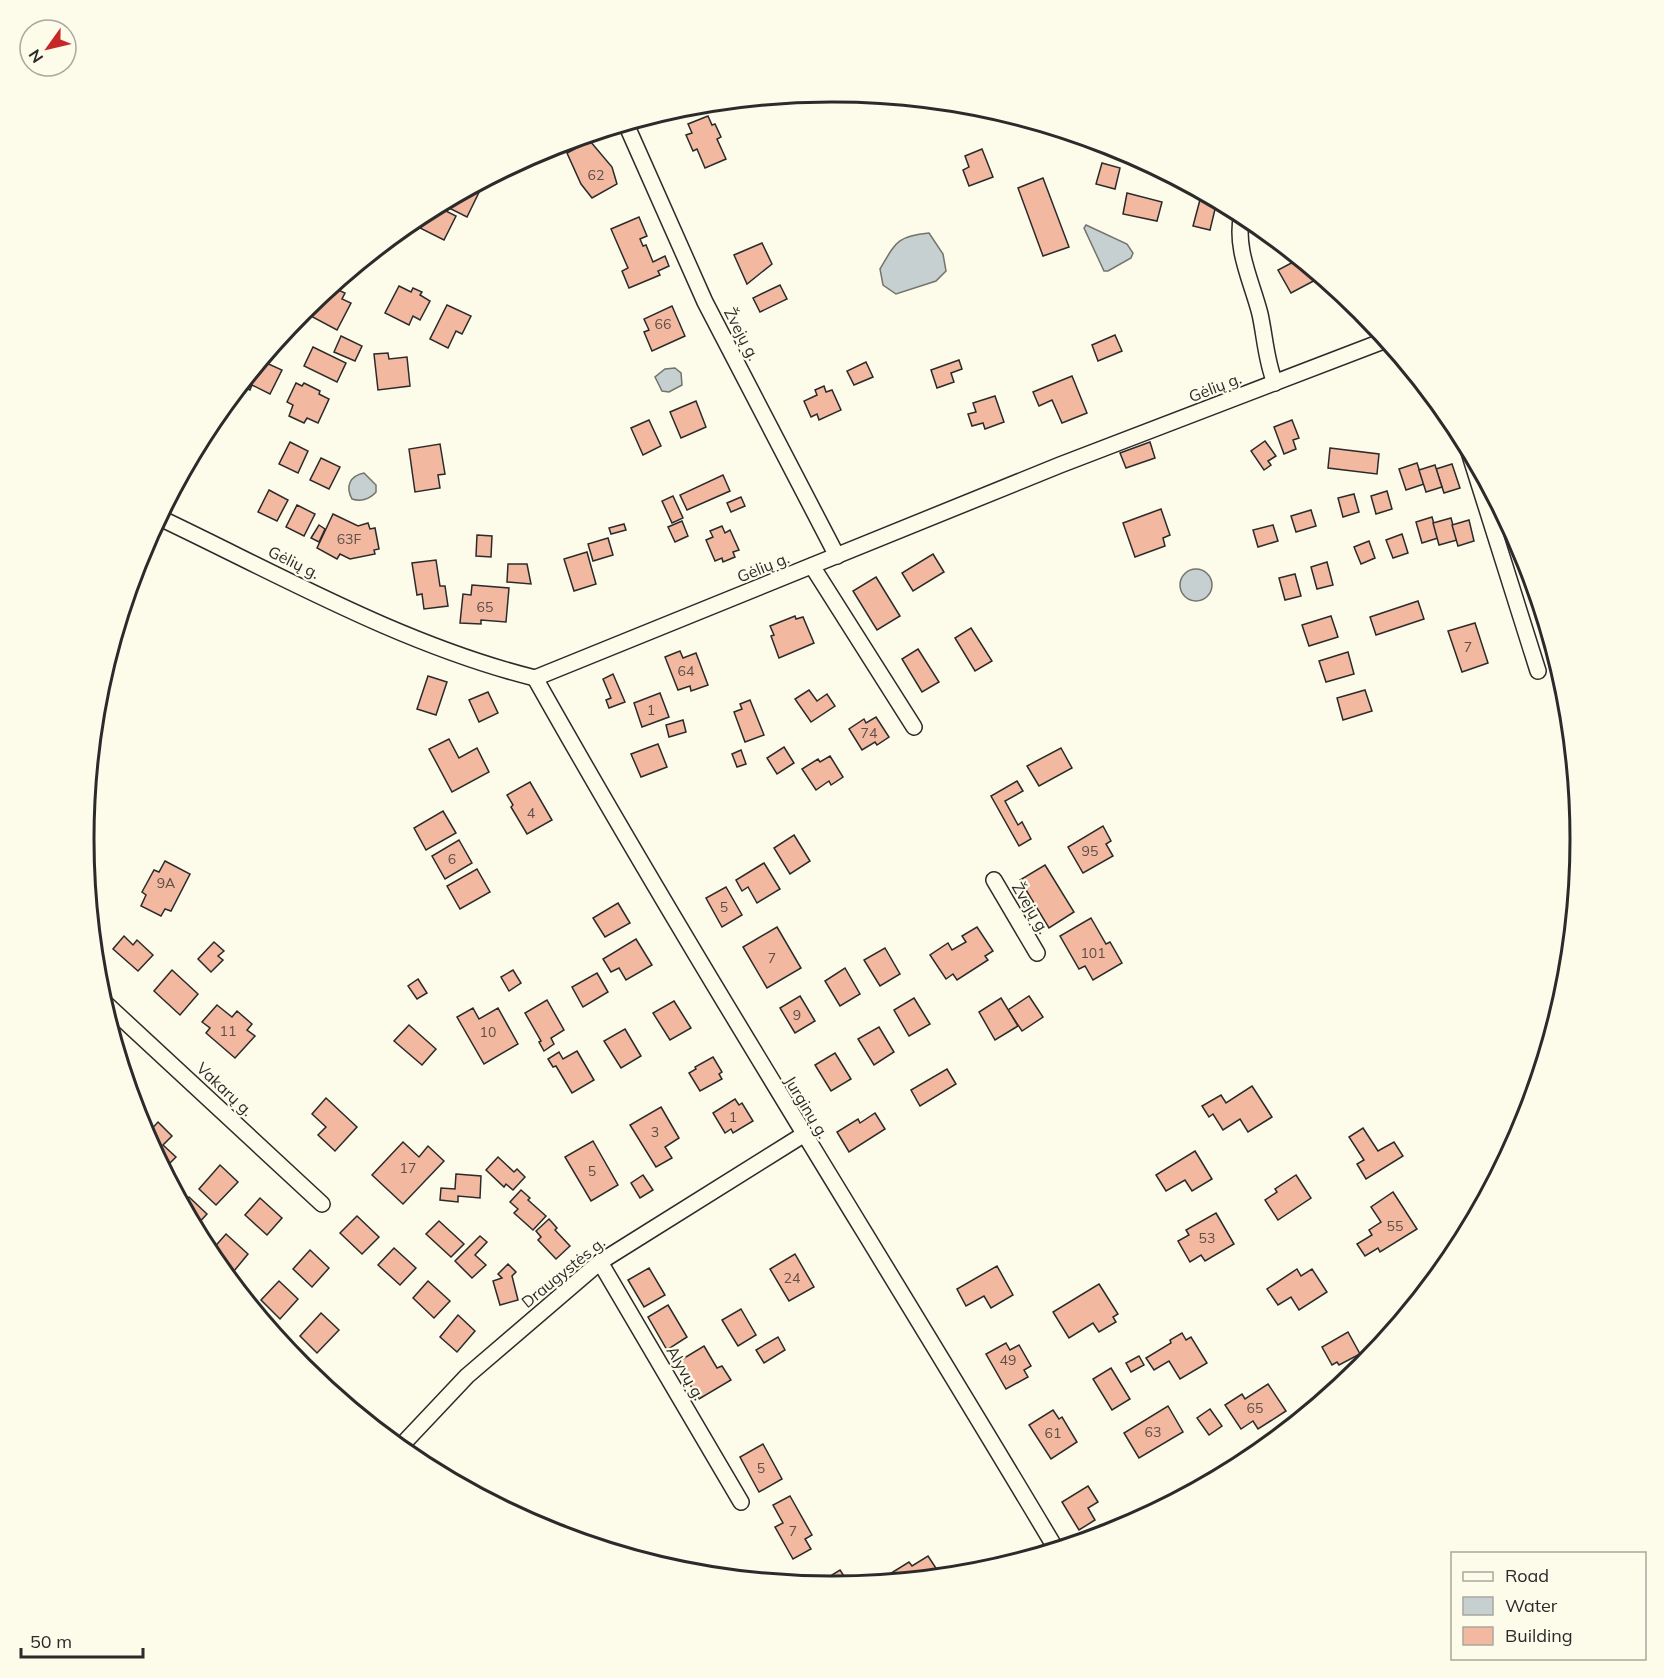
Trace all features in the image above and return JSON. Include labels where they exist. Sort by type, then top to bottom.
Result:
[{"type":"street","name":"Žvejų g.","points":[[629,131],[705,302],[837,556]]},
{"type":"street","points":[[1241,225],[1240,242],[1260,314],[1275,383]]},
{"type":"street","name":"Gėlių g.","points":[[167,521],[371,620],[492,668],[535,678],[1060,465],[1377,343]]},
{"type":"street","points":[[1480,488],[1538,672]]},
{"type":"street","points":[[812,566],[914,728]]},
{"type":"street","name":"Jurginų g.","points":[[535,678],[803,1135],[944,1361],[1052,1542]]},
{"type":"street","name":"Žvejų g.","points":[[994,880],[1037,953]]},
{"type":"street","name":"Vakarų g.","points":[[116,1013],[322,1204]]},
{"type":"street","name":"Draugystės g.","points":[[406,1441],[467,1376],[600,1262],[803,1135]]},
{"type":"street","name":"Alyvų g.","points":[[600,1262],[741,1502]]},
{"type":"water","points":[[1086,225],[1127,244],[1133,253],[1131,258],[1104,271],[1084,228]]},
{"type":"water","points":[[929,233],[943,254],[946,271],[936,281],[896,294],[883,285],[880,269],[898,242],[910,236]]},
{"type":"water","points":[[675,368],[681,373],[682,385],[669,392],[662,391],[655,377],[665,369]]},
{"type":"water","points":[[364,473],[376,485],[376,492],[365,499],[352,499],[349,490],[350,482],[355,476]]},
{"type":"water","points":[[1196,569],[1207,574],[1212,585],[1207,596],[1196,601],[1185,596],[1180,585],[1185,574]]},
{"type":"building","points":[[708,116],[721,137],[717,139],[726,159],[705,168],[697,149],[693,151],[686,135],[692,133],[688,124]]},
{"type":"building","points":[[591,142],[612,167],[617,184],[592,198],[581,184],[567,153]]},
{"type":"building","points":[[982,149],[993,177],[969,186],[963,170],[969,167],[965,156]]},
{"type":"building","points":[[1102,163],[1120,168],[1115,189],[1096,184]]},
{"type":"building","points":[[1043,178],[1069,247],[1043,256],[1018,188]]},
{"type":"building","points":[[479,192],[467,217],[450,208]]},
{"type":"building","points":[[1127,193],[1162,202],[1157,221],[1123,214]]},
{"type":"building","points":[[1200,200],[1215,209],[1210,230],[1193,226]]},
{"type":"building","points":[[446,211],[456,216],[444,240],[420,228]]},
{"type":"building","points":[[639,217],[647,236],[640,239],[643,246],[646,245],[653,262],[665,256],[669,266],[658,271],[660,275],[629,288],[622,271],[628,268],[611,229]]},
{"type":"building","points":[[762,243],[772,264],[747,284],[734,255]]},
{"type":"building","points":[[1292,263],[1313,281],[1291,293],[1278,270]]},
{"type":"building","points":[[780,285],[787,299],[760,312],[753,298]]},
{"type":"building","points":[[399,286],[411,292],[413,288],[422,292],[420,295],[430,301],[420,320],[413,316],[409,325],[385,313]]},
{"type":"building","points":[[340,291],[345,293],[342,299],[351,303],[337,330],[312,317]]},
{"type":"building","points":[[447,305],[471,316],[462,334],[456,331],[448,348],[430,339]]},
{"type":"building","points":[[672,306],[685,336],[652,351],[644,332],[649,330],[644,319]]},
{"type":"building","points":[[1115,335],[1122,351],[1098,361],[1092,345]]},
{"type":"building","points":[[341,336],[362,346],[355,361],[334,352]]},
{"type":"building","points":[[313,347],[346,363],[337,382],[304,366]]},
{"type":"building","points":[[388,353],[389,359],[407,357],[410,386],[378,390],[374,354]]},
{"type":"building","points":[[959,360],[962,369],[951,373],[954,382],[937,388],[931,370]]},
{"type":"building","points":[[866,362],[873,377],[854,385],[847,371]]},
{"type":"building","points":[[269,364],[282,370],[270,394],[252,385],[250,390],[248,389]]},
{"type":"building","points":[[1072,376],[1087,413],[1062,423],[1052,400],[1039,406],[1033,392]]},
{"type":"building","points":[[296,383],[302,386],[304,383],[320,391],[319,394],[329,399],[318,423],[307,418],[304,423],[289,416],[293,405],[287,402]]},
{"type":"building","points":[[824,386],[826,392],[832,390],[841,410],[819,420],[817,414],[811,417],[804,401],[817,395],[815,390]]},
{"type":"building","points":[[995,396],[1004,422],[985,429],[983,423],[972,426],[968,414],[976,412],[973,403]]},
{"type":"building","points":[[696,401],[706,427],[681,438],[670,412]]},
{"type":"building","points":[[649,420],[661,446],[643,455],[631,428]]},
{"type":"building","points":[[1292,420],[1299,438],[1293,440],[1296,449],[1284,454],[1274,427]]},
{"type":"building","points":[[1265,441],[1276,456],[1268,461],[1271,465],[1264,470],[1251,451]]},
{"type":"building","points":[[290,442],[308,451],[298,473],[279,464]]},
{"type":"building","points":[[1150,442],[1155,458],[1126,468],[1120,453]]},
{"type":"building","points":[[440,444],[445,474],[438,475],[440,488],[415,492],[409,449]]},
{"type":"building","points":[[1330,448],[1379,454],[1377,474],[1328,468]]},
{"type":"building","points":[[321,458],[340,467],[329,489],[310,480]]},
{"type":"building","points":[[1417,463],[1424,484],[1406,490],[1399,469]]},
{"type":"building","points":[[1452,464],[1460,488],[1444,493],[1436,469]]},
{"type":"building","points":[[1435,465],[1442,487],[1426,492],[1419,470]]},
{"type":"building","points":[[723,475],[730,491],[687,510],[680,495]]},
{"type":"building","points":[[269,490],[288,500],[277,521],[258,512]]},
{"type":"building","points":[[1387,491],[1392,509],[1376,514],[1371,496]]},
{"type":"building","points":[[1354,494],[1359,512],[1343,517],[1338,498]]},
{"type":"building","points":[[673,496],[683,518],[672,523],[662,501]]},
{"type":"building","points":[[741,497],[745,506],[731,512],[727,503]]},
{"type":"building","points":[[297,505],[315,514],[304,536],[286,527]]},
{"type":"building","points":[[1161,509],[1170,535],[1163,538],[1165,546],[1135,557],[1123,523]]},
{"type":"building","points":[[1311,510],[1316,526],[1296,532],[1291,516]]},
{"type":"building","points":[[333,514],[358,526],[368,523],[370,529],[375,528],[379,549],[374,550],[375,554],[350,559],[340,554],[337,559],[317,548]]},
{"type":"building","points":[[1432,517],[1438,538],[1422,543],[1416,522]]},
{"type":"building","points":[[1451,518],[1457,540],[1439,545],[1433,523]]},
{"type":"building","points":[[1469,520],[1474,541],[1458,546],[1452,525]]},
{"type":"building","points":[[682,521],[688,536],[675,542],[668,527]]},
{"type":"building","points":[[624,524],[626,530],[611,534],[609,528]]},
{"type":"building","points":[[319,525],[325,529],[319,542],[311,538]]},
{"type":"building","points":[[1273,525],[1278,541],[1258,547],[1253,530]]},
{"type":"building","points":[[722,526],[725,533],[730,530],[739,550],[733,552],[735,557],[723,562],[722,558],[715,561],[706,540],[713,537],[710,531]]},
{"type":"building","points":[[1402,534],[1408,553],[1393,558],[1386,540]]},
{"type":"building","points":[[477,535],[492,536],[491,557],[476,556]]},
{"type":"building","points":[[608,538],[613,555],[593,561],[588,544]]},
{"type":"building","points":[[1369,541],[1375,558],[1361,564],[1354,547]]},
{"type":"building","points":[[587,552],[596,584],[574,591],[564,559]]},
{"type":"building","points":[[933,554],[944,572],[913,591],[902,573]]},
{"type":"building","points":[[436,560],[440,586],[445,586],[448,606],[424,609],[422,594],[417,595],[412,563]]},
{"type":"building","points":[[1327,562],[1333,585],[1317,589],[1311,567]]},
{"type":"building","points":[[508,564],[527,564],[531,584],[507,582]]},
{"type":"building","points":[[1295,574],[1301,596],[1285,600],[1279,578]]},
{"type":"building","points":[[876,577],[900,616],[877,630],[853,591]]},
{"type":"building","points":[[472,585],[509,588],[506,622],[481,620],[481,624],[460,623],[463,594],[471,595]]},
{"type":"building","points":[[1418,601],[1424,619],[1376,635],[1370,617]]},
{"type":"building","points":[[795,616],[796,619],[803,617],[814,643],[779,658],[770,626]]},
{"type":"building","points":[[1331,616],[1338,637],[1309,646],[1302,625]]},
{"type":"building","points":[[1475,623],[1488,663],[1462,672],[1448,631]]},
{"type":"building","points":[[971,628],[992,661],[975,671],[955,638]]},
{"type":"building","points":[[918,649],[939,682],[922,692],[902,659]]},
{"type":"building","points":[[680,651],[683,658],[696,653],[708,685],[691,691],[690,686],[678,690],[665,657]]},
{"type":"building","points":[[1348,652],[1354,674],[1326,682],[1319,661]]},
{"type":"building","points":[[613,674],[625,702],[609,708],[606,700],[611,698],[603,679]]},
{"type":"building","points":[[428,676],[447,682],[436,715],[417,709]]},
{"type":"building","points":[[809,690],[817,701],[827,694],[835,706],[811,722],[795,699]]},
{"type":"building","points":[[1365,690],[1372,711],[1343,720],[1337,698]]},
{"type":"building","points":[[488,692],[498,713],[479,722],[469,700]]},
{"type":"building","points":[[660,693],[669,717],[642,727],[634,703]]},
{"type":"building","points":[[750,700],[764,735],[745,742],[734,712],[742,709],[740,704]]},
{"type":"building","points":[[876,717],[889,737],[877,745],[875,742],[862,750],[849,729],[864,719],[866,723]]},
{"type":"building","points":[[683,720],[686,732],[669,737],[666,725]]},
{"type":"building","points":[[449,739],[459,758],[477,748],[489,772],[452,792],[429,749]]},
{"type":"building","points":[[658,744],[667,767],[641,777],[631,754]]},
{"type":"building","points":[[784,747],[794,763],[777,774],[767,758]]},
{"type":"building","points":[[1061,748],[1072,768],[1039,786],[1027,766]]},
{"type":"building","points":[[741,750],[746,764],[737,767],[732,754]]},
{"type":"building","points":[[830,756],[843,777],[831,785],[829,781],[816,790],[802,769],[818,759],[820,762]]},
{"type":"building","points":[[1017,781],[1023,791],[1005,801],[1018,825],[1022,822],[1031,839],[1019,846],[991,796]]},
{"type":"building","points":[[530,782],[552,820],[527,834],[511,807],[513,805],[507,795]]},
{"type":"building","points":[[443,811],[456,833],[426,850],[414,828]]},
{"type":"building","points":[[1103,826],[1111,841],[1106,844],[1113,856],[1083,873],[1068,847]]},
{"type":"building","points":[[794,835],[810,861],[790,874],[774,848]]},
{"type":"building","points":[[459,840],[472,863],[445,879],[432,856]]},
{"type":"building","points":[[165,861],[190,874],[171,911],[165,909],[161,916],[141,906],[146,895],[142,892],[154,870],[159,872]]},
{"type":"building","points":[[764,863],[780,889],[757,903],[748,887],[742,891],[736,880]]},
{"type":"building","points":[[1045,865],[1074,912],[1049,928],[1020,880]]},
{"type":"building","points":[[477,869],[490,892],[460,909],[447,886]]},
{"type":"building","points":[[726,887],[742,915],[722,927],[706,898]]},
{"type":"building","points":[[618,903],[630,923],[605,937],[593,918]]},
{"type":"building","points":[[1091,918],[1106,944],[1110,942],[1122,963],[1093,980],[1085,966],[1079,969],[1060,936]]},
{"type":"building","points":[[777,927],[801,968],[767,988],[743,947]]},
{"type":"building","points":[[977,927],[993,951],[985,956],[988,960],[957,980],[953,974],[946,979],[930,955],[948,943],[952,950],[966,942],[962,936]]},
{"type":"building","points":[[124,936],[133,945],[137,940],[153,955],[138,971],[113,949]]},
{"type":"building","points":[[636,939],[652,965],[626,980],[619,968],[611,972],[603,959]]},
{"type":"building","points":[[214,942],[224,951],[218,956],[223,960],[211,972],[198,959]]},
{"type":"building","points":[[885,948],[900,974],[880,986],[864,960]]},
{"type":"building","points":[[845,968],[860,994],[840,1006],[825,981]]},
{"type":"building","points":[[172,970],[198,994],[180,1015],[154,991]]},
{"type":"building","points":[[513,970],[521,983],[509,991],[501,977]]},
{"type":"building","points":[[597,973],[608,992],[583,1007],[572,987]]},
{"type":"building","points":[[418,979],[427,993],[417,999],[408,986]]},
{"type":"building","points":[[800,996],[815,1021],[795,1033],[780,1008]]},
{"type":"building","points":[[1029,996],[1043,1017],[1022,1031],[1008,1010]]},
{"type":"building","points":[[914,998],[930,1024],[909,1036],[894,1010]]},
{"type":"building","points":[[1001,998],[1018,1026],[995,1040],[979,1012]]},
{"type":"building","points":[[547,1000],[564,1030],[551,1038],[554,1044],[544,1051],[525,1013]]},
{"type":"building","points":[[674,1001],[691,1028],[670,1040],[653,1013]]},
{"type":"building","points":[[217,1005],[232,1017],[237,1011],[252,1024],[247,1030],[255,1036],[235,1058],[206,1033],[210,1028],[202,1022]]},
{"type":"building","points":[[473,1008],[479,1019],[498,1008],[518,1044],[484,1064],[457,1017]]},
{"type":"building","points":[[409,1025],[436,1049],[422,1065],[394,1041]]},
{"type":"building","points":[[879,1027],[894,1052],[874,1065],[858,1039]]},
{"type":"building","points":[[625,1029],[641,1056],[621,1068],[604,1041]]},
{"type":"building","points":[[577,1051],[594,1080],[572,1093],[556,1066],[553,1067],[548,1059],[559,1052],[563,1059]]},
{"type":"building","points":[[835,1053],[851,1079],[831,1091],[815,1065]]},
{"type":"building","points":[[713,1057],[722,1072],[719,1074],[722,1079],[700,1091],[689,1073]]},
{"type":"building","points":[[947,1069],[956,1084],[920,1106],[911,1090]]},
{"type":"building","points":[[1252,1086],[1272,1117],[1248,1132],[1240,1119],[1223,1130],[1213,1114],[1209,1117],[1202,1106],[1221,1095],[1226,1103]]},
{"type":"building","points":[[326,1098],[357,1127],[335,1151],[318,1135],[326,1127],[312,1114]]},
{"type":"building","points":[[735,1099],[739,1105],[742,1103],[753,1121],[733,1133],[731,1129],[725,1133],[713,1113]]},
{"type":"building","points":[[661,1107],[679,1138],[665,1147],[672,1158],[656,1167],[630,1125]]},
{"type":"building","points":[[875,1113],[885,1129],[849,1152],[837,1132],[858,1119],[860,1123]]},
{"type":"building","points":[[158,1122],[172,1136],[163,1145],[176,1157],[170,1163],[154,1127]]},
{"type":"building","points":[[1363,1128],[1378,1151],[1394,1142],[1403,1156],[1366,1179],[1357,1164],[1364,1160],[1349,1137]]},
{"type":"building","points":[[593,1141],[618,1185],[591,1201],[565,1157]]},
{"type":"building","points":[[403,1142],[419,1157],[428,1146],[444,1161],[403,1204],[372,1175]]},
{"type":"building","points":[[1195,1151],[1212,1179],[1192,1191],[1185,1180],[1166,1191],[1156,1175]]},
{"type":"building","points":[[498,1157],[514,1172],[517,1169],[525,1177],[513,1190],[506,1184],[504,1187],[486,1170]]},
{"type":"building","points":[[220,1165],[238,1182],[216,1205],[199,1189]]},
{"type":"building","points":[[456,1174],[481,1176],[480,1198],[458,1196],[458,1202],[440,1200],[441,1188],[455,1189]]},
{"type":"building","points":[[643,1175],[653,1190],[640,1198],[631,1183]]},
{"type":"building","points":[[1296,1175],[1311,1198],[1278,1220],[1265,1200],[1277,1192],[1275,1189]]},
{"type":"building","points":[[521,1190],[530,1198],[528,1200],[546,1216],[533,1230],[514,1213],[518,1209],[510,1202]]},
{"type":"building","points":[[1393,1192],[1417,1229],[1380,1252],[1378,1248],[1365,1256],[1357,1244],[1372,1235],[1369,1230],[1381,1222],[1371,1207]]},
{"type":"building","points":[[188,1198],[207,1214],[201,1221],[193,1208]]},
{"type":"building","points":[[260,1198],[282,1218],[267,1235],[245,1215]]},
{"type":"building","points":[[1216,1213],[1234,1244],[1205,1261],[1201,1255],[1190,1262],[1178,1241],[1189,1235],[1186,1230]]},
{"type":"building","points":[[357,1216],[379,1237],[362,1254],[340,1233]]},
{"type":"building","points":[[549,1219],[557,1228],[555,1230],[570,1246],[556,1259],[538,1240],[541,1237],[536,1231]]},
{"type":"building","points":[[439,1221],[464,1244],[451,1257],[426,1234]]},
{"type":"building","points":[[226,1234],[248,1254],[234,1270],[216,1245]]},
{"type":"building","points":[[480,1236],[487,1242],[475,1255],[486,1265],[472,1278],[455,1261]]},
{"type":"building","points":[[394,1248],[416,1268],[400,1285],[378,1265]]},
{"type":"building","points":[[310,1250],[329,1268],[312,1287],[293,1269]]},
{"type":"building","points":[[795,1254],[814,1287],[789,1301],[770,1269]]},
{"type":"building","points":[[508,1264],[516,1272],[512,1276],[518,1300],[500,1305],[493,1281],[502,1278],[498,1274]]},
{"type":"building","points":[[997,1266],[1013,1295],[991,1308],[984,1296],[966,1306],[957,1289]]},
{"type":"building","points":[[649,1268],[665,1295],[644,1307],[628,1280]]},
{"type":"building","points":[[1297,1269],[1301,1276],[1312,1269],[1327,1292],[1299,1310],[1291,1297],[1278,1305],[1267,1289]]},
{"type":"building","points":[[279,1281],[298,1299],[280,1319],[261,1300]]},
{"type":"building","points":[[428,1281],[450,1301],[434,1318],[413,1298]]},
{"type":"building","points":[[1099,1284],[1118,1314],[1113,1317],[1116,1322],[1099,1332],[1093,1323],[1069,1338],[1053,1312]]},
{"type":"building","points":[[668,1305],[687,1337],[667,1350],[648,1317]]},
{"type":"building","points":[[741,1309],[756,1335],[738,1346],[722,1320]]},
{"type":"building","points":[[321,1313],[339,1330],[317,1353],[300,1336]]},
{"type":"building","points":[[458,1315],[475,1331],[457,1352],[440,1337]]},
{"type":"building","points":[[1348,1332],[1360,1353],[1339,1365],[1337,1362],[1332,1365],[1322,1347]]},
{"type":"building","points":[[1182,1333],[1186,1340],[1191,1337],[1207,1363],[1180,1379],[1169,1361],[1154,1370],[1146,1358],[1171,1343],[1170,1340]]},
{"type":"building","points":[[778,1337],[785,1350],[764,1363],[756,1350]]},
{"type":"building","points":[[1006,1343],[1010,1350],[1019,1345],[1031,1366],[1024,1370],[1028,1377],[1006,1389],[986,1354]]},
{"type":"building","points":[[704,1346],[717,1368],[722,1366],[731,1380],[699,1399],[676,1363]]},
{"type":"building","points":[[1139,1356],[1144,1365],[1131,1372],[1126,1363]]},
{"type":"building","points":[[1111,1368],[1130,1399],[1112,1410],[1093,1379]]},
{"type":"building","points":[[1268,1384],[1286,1411],[1258,1429],[1253,1421],[1241,1429],[1225,1405],[1242,1394],[1245,1399]]},
{"type":"building","points":[[1168,1406],[1183,1432],[1139,1458],[1124,1433]]},
{"type":"building","points":[[1210,1409],[1222,1426],[1209,1435],[1197,1418]]},
{"type":"building","points":[[1053,1410],[1059,1419],[1062,1417],[1077,1442],[1051,1459],[1029,1425]]},
{"type":"building","points":[[763,1444],[782,1479],[759,1492],[740,1457]]},
{"type":"building","points":[[1088,1486],[1098,1502],[1088,1508],[1095,1520],[1079,1530],[1062,1502]]},
{"type":"building","points":[[790,1496],[812,1535],[805,1539],[811,1549],[793,1559],[775,1527],[783,1523],[773,1505]]},
{"type":"building","points":[[928,1556],[936,1569],[890,1574],[909,1562],[912,1566]]},
{"type":"building","points":[[840,1570],[844,1576],[832,1576]]}]
